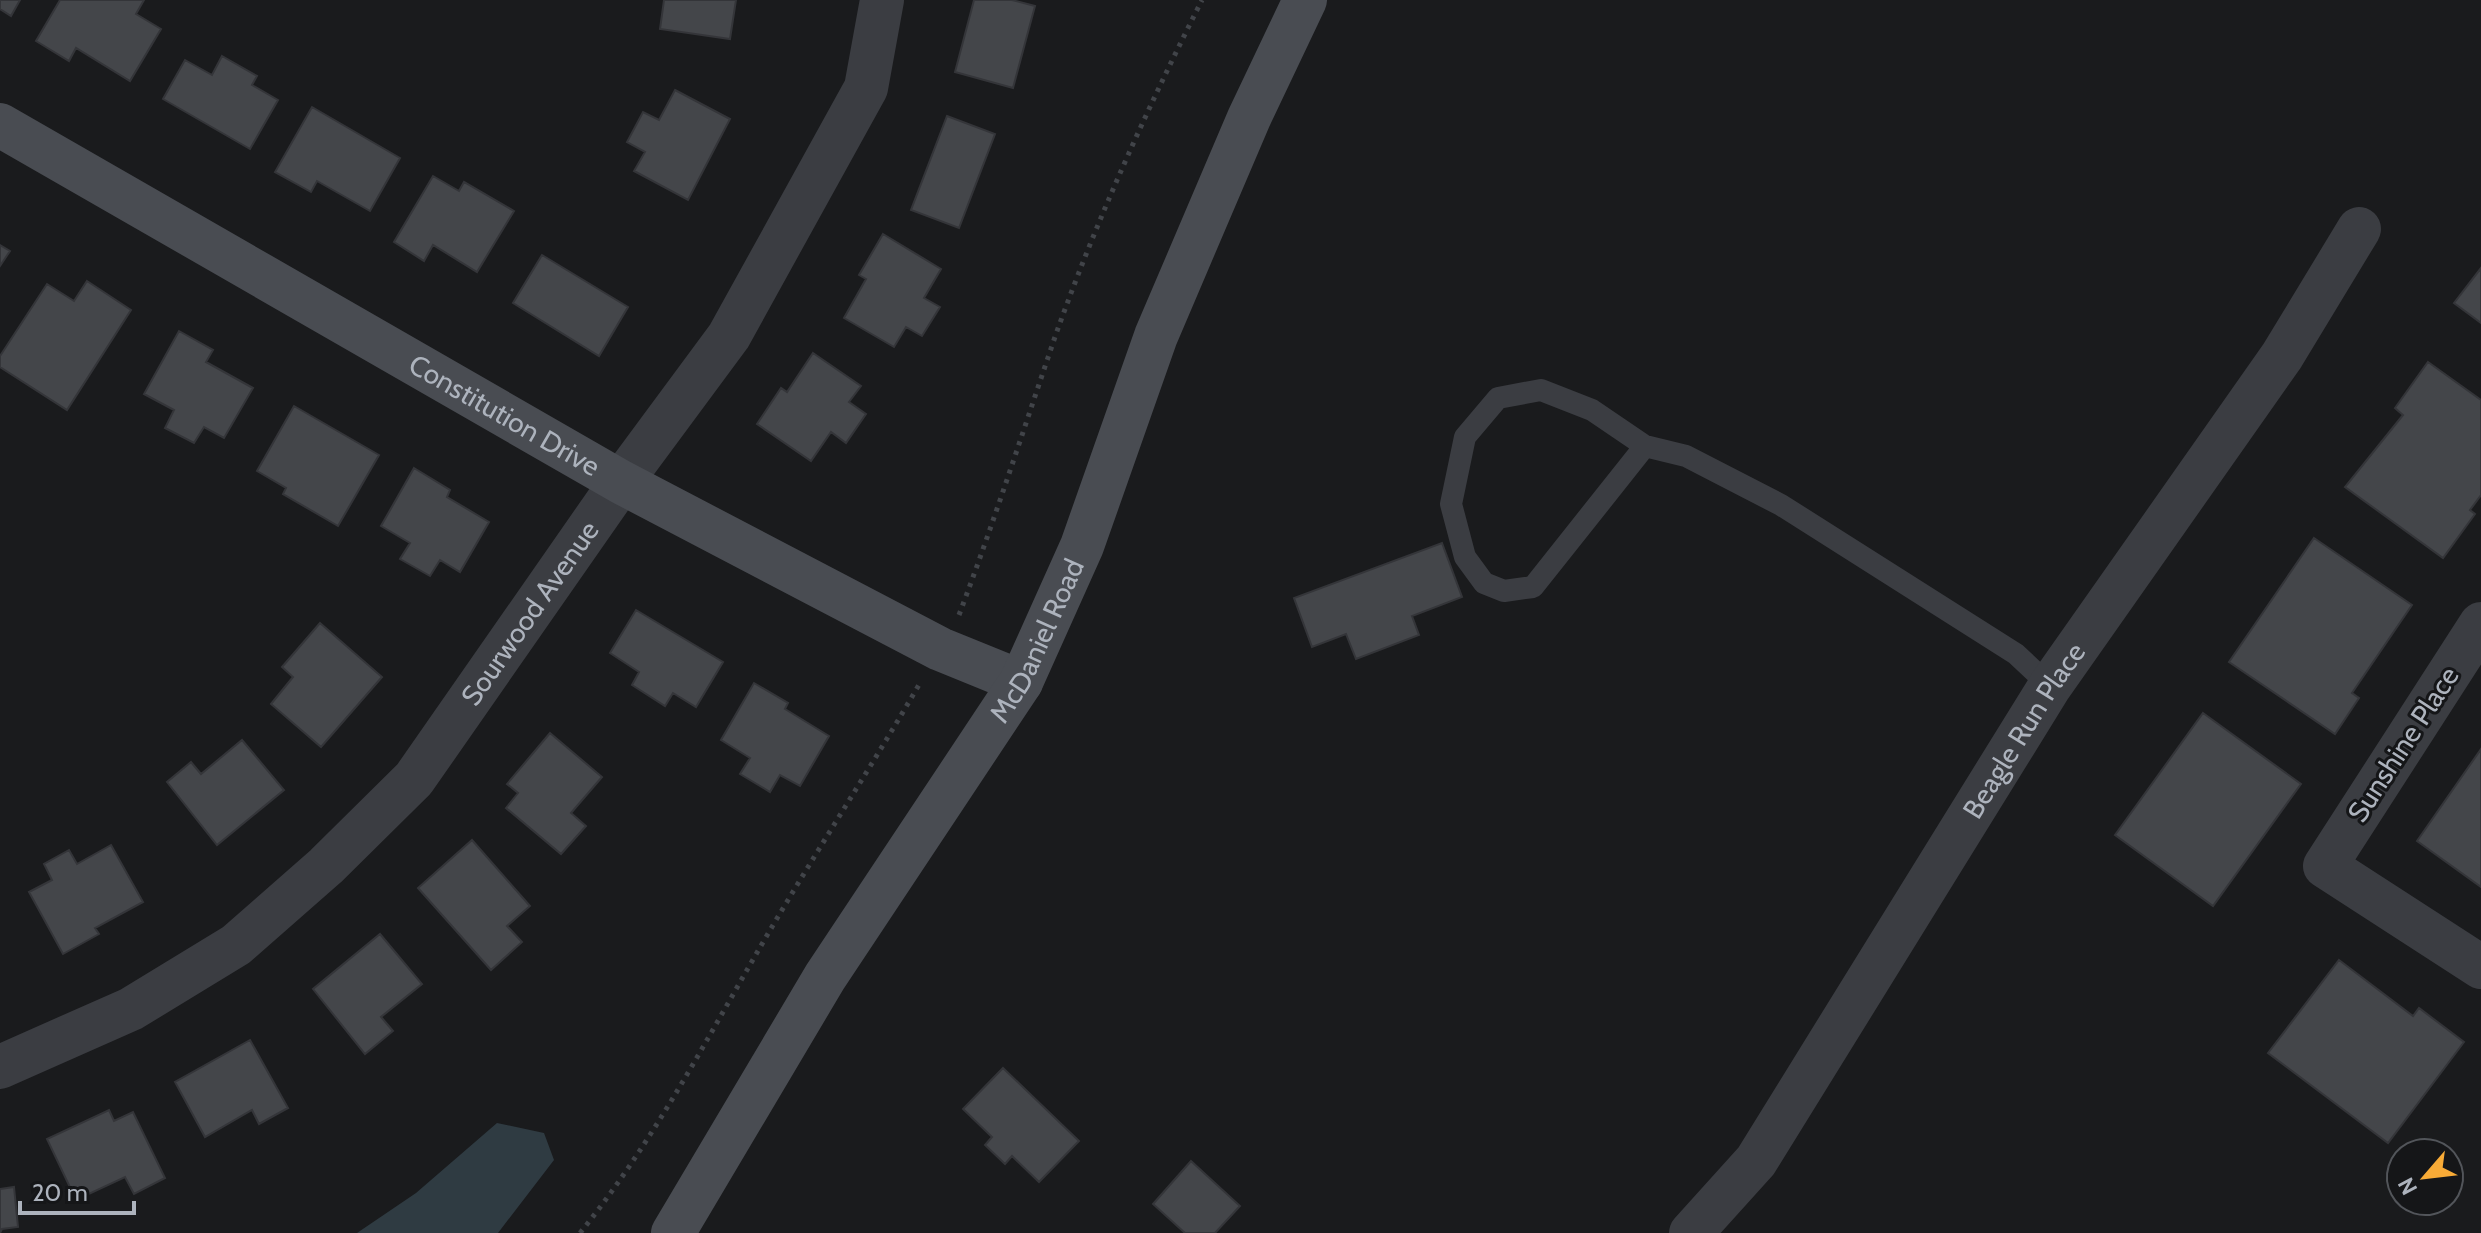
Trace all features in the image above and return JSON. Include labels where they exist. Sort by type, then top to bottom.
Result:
[{"type":"main road","name":"McDaniel Road","points":[[673,1233],[825,977],[1021,682],[1082,546],[1156,336],[1249,118],[1305,0]]},
{"type":"main road","name":"Constitution Drive","points":[[0,125],[621,482],[940,649],[1021,682]]},
{"type":"street","name":"Sourwood Avenue","points":[[0,1067],[131,1009],[236,945],[326,866],[414,779],[621,482],[729,336],[866,88],[882,0]]},
{"type":"street","name":"Beagle Run Place","points":[[1691,1233],[1756,1161],[2050,686],[2282,356],[2359,229]]},
{"type":"street","name":"Sunshine Place","points":[[2481,624],[2325,866],[2481,967]]},
{"type":"lane","points":[[1645,446],[1533,587],[1504,591],[1484,583],[1465,557],[1451,504],[1465,437],[1498,398],[1541,390],[1592,410],[1645,446],[1686,456],[1781,505],[2016,654],[2050,686]]},
{"type":"shaded area","points":[[497,1123],[544,1133],[554,1160],[498,1233],[357,1233],[416,1193]]},
{"type":"building","points":[[0,0],[20,0],[11,16],[0,9]]},
{"type":"building","points":[[60,0],[144,0],[136,14],[161,29],[130,81],[76,48],[69,61],[36,41]]},
{"type":"building","points":[[664,0],[736,0],[730,39],[660,29]]},
{"type":"building","points":[[974,0],[1012,0],[1035,6],[1013,88],[955,72]]},
{"type":"building","points":[[222,56],[257,76],[252,85],[278,100],[250,149],[163,99],[185,60],[212,75]]},
{"type":"building","points":[[675,90],[730,119],[688,200],[634,171],[645,152],[627,142],[643,112],[659,120]]},
{"type":"building","points":[[312,107],[400,158],[370,211],[317,181],[311,192],[275,172]]},
{"type":"building","points":[[947,116],[995,134],[959,228],[911,210]]},
{"type":"building","points":[[433,176],[459,191],[464,182],[514,211],[477,272],[433,245],[424,261],[394,242]]},
{"type":"building","points":[[883,234],[941,269],[924,298],[940,307],[922,336],[906,327],[894,347],[844,318],[866,279],[859,275]]},
{"type":"building","points":[[0,245],[10,251],[0,266]]},
{"type":"building","points":[[542,255],[628,307],[599,356],[513,303]]},
{"type":"building","points":[[2481,268],[2481,323],[2454,303]]},
{"type":"building","points":[[87,281],[131,310],[67,410],[0,367],[0,356],[47,284],[74,301]]},
{"type":"building","points":[[179,331],[213,350],[206,362],[253,388],[224,438],[204,427],[194,443],[165,428],[174,410],[144,394]]},
{"type":"building","points":[[813,353],[861,386],[849,402],[866,414],[846,443],[831,432],[811,461],[757,424],[781,388],[787,392]]},
{"type":"building","points":[[2428,362],[2481,400],[2481,495],[2470,510],[2475,514],[2443,558],[2345,487],[2403,415],[2395,408]]},
{"type":"building","points":[[294,406],[379,455],[338,526],[283,494],[286,488],[257,471]]},
{"type":"building","points":[[414,468],[450,490],[447,497],[489,522],[460,572],[440,560],[430,576],[400,559],[410,543],[381,526]]},
{"type":"building","points":[[2314,538],[2412,605],[2352,693],[2359,698],[2335,734],[2229,662]]},
{"type":"building","points":[[1442,543],[1462,597],[1412,616],[1419,635],[1356,659],[1346,634],[1312,647],[1294,598]]},
{"type":"building","points":[[636,610],[723,662],[696,707],[673,693],[665,706],[632,685],[639,672],[610,653]]},
{"type":"building","points":[[320,623],[382,677],[321,747],[271,704],[293,677],[282,667]]},
{"type":"building","points":[[754,683],[788,703],[785,709],[829,736],[800,786],[780,775],[770,792],[740,774],[750,758],[721,740]]},
{"type":"building","points":[[2203,713],[2301,784],[2213,906],[2115,835]]},
{"type":"building","points":[[550,733],[602,777],[571,813],[586,826],[561,854],[506,808],[518,793],[507,784]]},
{"type":"building","points":[[242,740],[284,790],[217,845],[167,782],[191,762],[201,774]]},
{"type":"building","points":[[2481,749],[2481,887],[2417,841]]},
{"type":"building","points":[[472,840],[530,906],[507,926],[522,942],[491,970],[418,888]]},
{"type":"building","points":[[111,845],[143,902],[95,928],[99,934],[63,954],[29,892],[52,880],[44,864],[69,850],[77,864]]},
{"type":"building","points":[[380,934],[422,984],[381,1017],[393,1031],[365,1054],[313,989]]},
{"type":"building","points":[[2339,960],[2413,1016],[2419,1008],[2464,1042],[2393,1137],[2385,1137],[2385,1141],[2268,1053]]},
{"type":"building","points":[[250,1040],[288,1108],[259,1124],[252,1110],[205,1137],[175,1082]]},
{"type":"building","points":[[1003,1068],[1079,1141],[1039,1182],[1012,1156],[1005,1164],[985,1145],[992,1137],[963,1109]]},
{"type":"building","points":[[109,1110],[114,1121],[133,1112],[165,1178],[134,1194],[125,1177],[76,1200],[47,1139]]},
{"type":"building","points":[[1191,1161],[1240,1206],[1215,1233],[1185,1233],[1153,1204]]},
{"type":"building","points":[[14,1187],[18,1227],[2,1229],[0,1233],[0,1189]]}]
